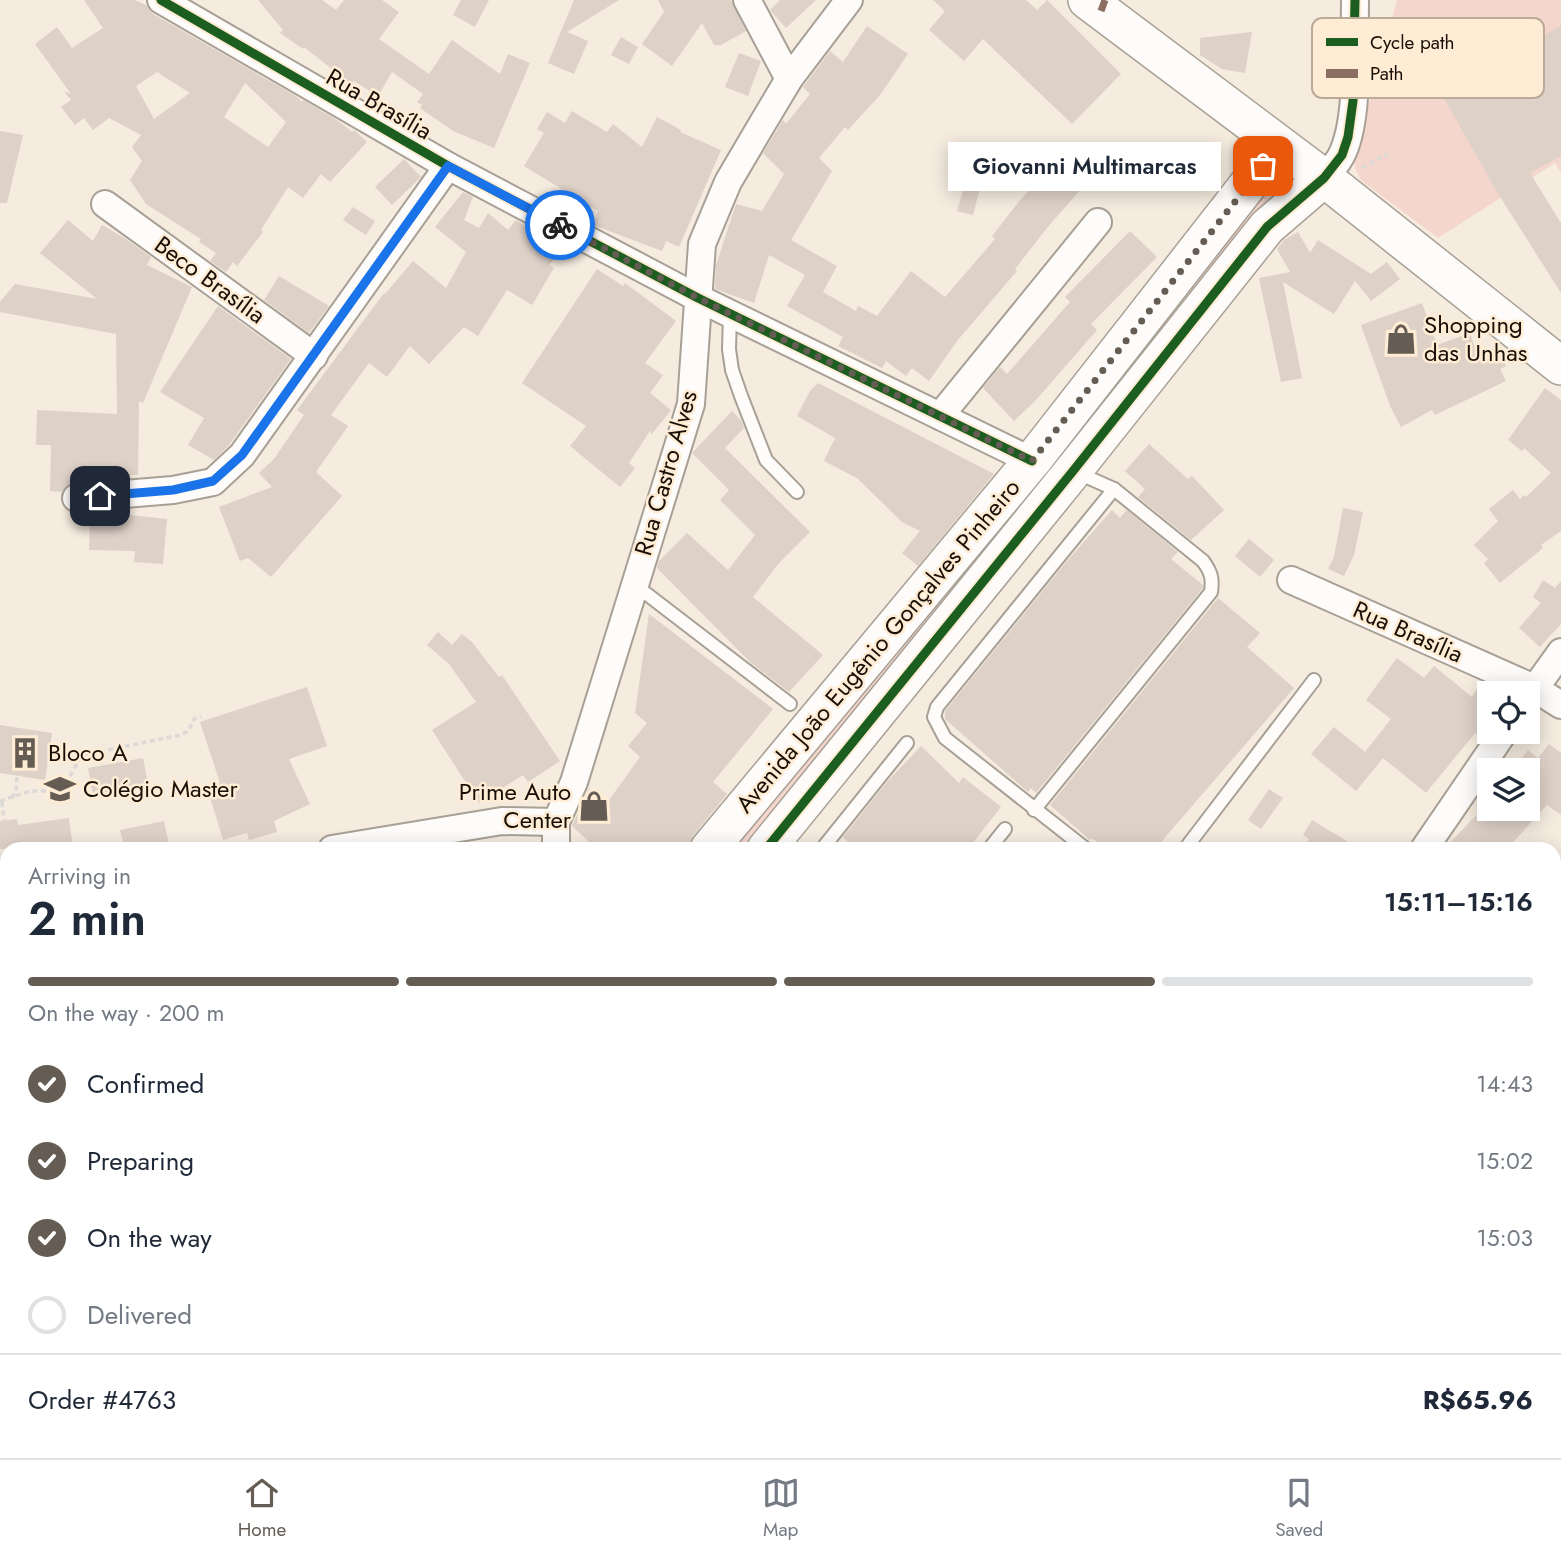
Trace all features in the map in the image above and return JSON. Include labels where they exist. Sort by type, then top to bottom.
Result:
[{"type":"street","name":"Rua Brasília","points":[[161,0],[448,166],[698,298],[1032,461]]},
{"type":"street","points":[[747,0],[789,79]]},
{"type":"street","name":"Rua Castro Alves","points":[[556,842],[556,822],[574,782],[691,404],[702,244],[728,182],[789,79],[849,0]]},
{"type":"street","points":[[1355,0],[1355,18]]},
{"type":"street","points":[[1098,4],[1324,178],[1561,366]]},
{"type":"street","points":[[1324,178],[1342,155],[1348,137],[1353,98]]},
{"type":"street","name":"Avenida João Eugênio Gonçalves Pinheiro","points":[[715,842],[1032,461],[1279,145]]},
{"type":"street","points":[[76,498],[173,490],[213,481],[242,455],[448,166]]},
{"type":"street","name":"Avenida João Eugênio Gonçalves Pinheiro","points":[[772,842],[1267,227],[1324,178]]},
{"type":"street","name":"Beco Brasília","points":[[105,204],[314,356]]},
{"type":"street","points":[[940,416],[1098,222]]},
{"type":"street","name":"Rua Brasília","points":[[1290,580],[1505,681]]},
{"type":"street","points":[[1540,681],[1561,652]]},
{"type":"street","name":"Rua Brasília","points":[[1540,697],[1561,705]]},
{"type":"street","points":[[1429,842],[1496,744]]},
{"type":"street","points":[[377,842],[502,821],[556,822]]},
{"type":"lane","points":[[730,313],[729,349],[732,370],[741,396],[766,460],[797,492]]},
{"type":"lane","points":[[1034,810],[1211,592],[1213,580],[1203,561],[1114,489],[1073,471]]},
{"type":"lane","points":[[1077,842],[945,738],[934,717],[937,707],[1114,489]]},
{"type":"lane","points":[[635,584],[790,704]]},
{"type":"lane","points":[[1190,842],[1314,680]]},
{"type":"lane","points":[[828,842],[907,743]]},
{"type":"lane","points":[[995,842],[1005,829]]},
{"type":"path","points":[[4,820],[1,802],[30,792],[46,791],[62,784],[69,778],[82,755],[181,735],[189,730],[194,719],[201,716]]},
{"type":"path","points":[[10,800],[16,792],[17,776]]},
{"type":"shaded area","points":[[1397,0],[1561,0],[1561,173],[1555,163],[1438,238],[1362,181],[1356,171],[1354,159],[1370,98],[1544,98],[1544,18],[1392,18]]},
{"type":"shaded area","points":[[1270,165],[1293,181],[1105,406],[749,842],[725,842]]},
{"type":"building","points":[[84,0],[134,0],[146,5],[153,14],[337,120],[352,132],[354,130],[367,142],[330,182],[321,174],[303,198],[288,187],[261,230],[263,232],[237,266],[233,262],[226,272],[210,261],[216,253],[199,242],[201,239],[146,204],[130,180],[142,161],[132,147],[141,135],[109,118],[93,130],[84,118],[75,125],[61,107],[71,100],[64,91],[71,94],[35,44],[57,27],[72,48],[103,28]],"holes":[[[157,72],[190,93],[154,119],[136,86]],[[245,83],[286,122],[268,147],[224,117]]]},
{"type":"building","points":[[258,0],[322,0],[336,10],[344,0],[382,0],[399,12],[379,39],[429,74],[452,40],[500,74],[508,54],[530,63],[494,148],[453,131],[420,108],[422,105],[417,102],[423,94],[392,72],[378,96],[354,81],[351,84],[304,47],[303,49],[280,33],[283,30]]},
{"type":"building","points":[[461,0],[489,0],[475,27],[453,15]]},
{"type":"building","points":[[574,0],[619,0],[567,32],[588,41],[574,74],[548,63]]},
{"type":"building","points":[[658,0],[731,0],[746,31],[721,45],[714,45],[702,23],[672,66],[642,44],[664,12]]},
{"type":"building","points":[[780,0],[816,0],[786,28],[770,10]]},
{"type":"building","points":[[933,0],[1026,0],[1037,10],[1047,0],[1121,74],[1072,124],[983,39],[964,61],[929,30],[945,11]]},
{"type":"building","points":[[867,26],[908,54],[880,95],[848,130],[845,127],[819,158],[832,171],[791,240],[837,266],[823,292],[856,311],[858,306],[877,316],[911,271],[945,297],[995,239],[992,236],[1021,199],[1055,163],[1082,188],[1047,228],[1015,269],[1017,271],[957,341],[929,381],[912,368],[906,376],[886,361],[882,368],[838,346],[843,337],[787,306],[805,275],[769,255],[754,303],[715,289],[716,265],[736,204],[762,211],[784,174],[763,153],[783,120],[786,124],[810,94],[803,87],[830,51],[843,62]]},
{"type":"building","points":[[1561,26],[1561,156],[1530,173],[1561,223],[1561,293],[1497,192],[1444,98],[1544,98],[1544,35]]},
{"type":"building","points":[[1252,32],[1245,73],[1222,69],[1200,55],[1200,38]]},
{"type":"building","points":[[621,37],[638,47],[629,64],[611,55]]},
{"type":"building","points":[[739,53],[761,61],[748,96],[725,87]]},
{"type":"building","points":[[572,111],[607,132],[613,124],[642,147],[657,117],[681,130],[680,132],[721,150],[679,247],[666,241],[662,251],[593,225],[598,211],[524,166],[544,133],[537,129],[547,112],[565,123]]},
{"type":"building","points":[[0,131],[23,135],[7,203],[0,203]]},
{"type":"building","points":[[404,159],[421,177],[392,205],[375,187]]},
{"type":"building","points":[[966,180],[981,184],[973,215],[957,211]]},
{"type":"building","points":[[463,192],[473,197],[464,220],[479,228],[488,213],[508,230],[516,220],[539,235],[543,234],[562,250],[549,265],[554,268],[532,305],[507,290],[478,336],[464,327],[429,364],[410,346],[387,377],[369,363],[331,415],[348,426],[316,472],[342,496],[271,577],[248,558],[240,561],[219,507],[272,487],[259,473],[274,459],[304,415],[297,410],[384,293],[413,261],[446,288],[466,252],[435,227]]},
{"type":"building","points":[[353,207],[375,221],[366,235],[343,220]]},
{"type":"building","points":[[68,220],[93,241],[102,225],[151,257],[147,265],[192,287],[143,403],[139,401],[138,475],[75,482],[62,492],[50,491],[51,445],[36,445],[37,410],[117,414],[116,334],[0,312],[0,302],[15,284],[97,299],[40,253]]},
{"type":"building","points":[[1130,231],[1157,257],[1091,324],[1097,330],[1014,421],[983,388],[1000,367],[1007,374],[1070,302],[1065,297]]},
{"type":"building","points":[[1298,232],[1310,253],[1318,240],[1371,274],[1387,262],[1400,279],[1371,301],[1355,281],[1334,314],[1283,282],[1302,378],[1281,382],[1259,278],[1290,272],[1277,249],[1284,240]]},
{"type":"building","points":[[597,269],[623,286],[625,283],[676,321],[645,363],[663,375],[650,393],[671,410],[652,434],[650,431],[629,463],[635,468],[620,487],[570,446],[586,426],[522,383]]},
{"type":"building","points":[[279,276],[329,306],[309,333],[264,300]]},
{"type":"building","points":[[1422,303],[1437,345],[1470,333],[1478,357],[1496,347],[1506,366],[1500,369],[1506,381],[1435,415],[1432,410],[1401,427],[1390,406],[1361,325]]},
{"type":"building","points":[[218,306],[291,359],[229,445],[214,460],[188,445],[204,418],[160,392]]},
{"type":"building","points":[[818,383],[994,474],[918,566],[902,553],[920,531],[902,522],[857,478],[824,461],[835,438],[797,416],[810,391]]},
{"type":"building","points":[[1545,388],[1561,400],[1561,531],[1541,545],[1543,548],[1500,583],[1484,563],[1488,559],[1474,545],[1498,521],[1489,509],[1513,490],[1520,499],[1524,495],[1526,497],[1551,473],[1524,448],[1522,451],[1508,440]]},
{"type":"building","points":[[732,411],[741,420],[744,428],[725,448],[810,532],[779,563],[753,597],[823,655],[789,692],[750,662],[657,568],[659,561],[687,533],[728,570],[755,535],[720,500],[729,490],[692,453]]},
{"type":"building","points":[[1149,444],[1188,479],[1192,476],[1224,510],[1191,540],[1138,497],[1145,489],[1125,471]]},
{"type":"building","points":[[1343,508],[1363,512],[1354,555],[1344,576],[1328,569],[1334,557]]},
{"type":"building","points":[[129,509],[129,515],[167,519],[163,564],[134,562],[135,551],[89,550],[90,513]]},
{"type":"building","points":[[1112,510],[1120,518],[1127,510],[1178,552],[1171,559],[1203,585],[1203,588],[1036,793],[1031,788],[1028,792],[945,719],[945,711]]},
{"type":"building","points":[[1249,539],[1274,560],[1260,577],[1235,556]]},
{"type":"building","points":[[1543,580],[1555,588],[1561,581],[1561,624],[1540,647],[1519,628],[1541,603],[1533,597]]},
{"type":"building","points":[[1218,598],[1260,633],[1247,647],[1294,688],[1161,842],[1090,840],[1050,805]]},
{"type":"building","points":[[649,614],[773,709],[713,782],[727,794],[693,836],[691,842],[587,842],[572,826],[589,788],[607,803],[640,757],[628,746],[647,723],[635,713]]},
{"type":"building","points":[[438,632],[452,645],[462,634],[472,642],[499,677],[502,675],[560,761],[528,782],[523,775],[479,803],[432,730],[476,702],[449,664],[427,645]]},
{"type":"building","points":[[1397,658],[1424,678],[1434,666],[1472,697],[1477,691],[1477,734],[1475,733],[1426,793],[1383,758],[1356,791],[1311,754],[1334,727],[1365,752],[1391,719],[1366,700]]},
{"type":"building","points":[[307,687],[327,746],[289,759],[310,804],[274,821],[277,832],[249,840],[247,833],[223,840],[207,787],[220,783],[200,722]]},
{"type":"building","name":"Bloco A","points":[[0,725],[52,733],[45,780],[0,773]]},
{"type":"building","points":[[1549,744],[1561,753],[1561,815],[1547,805],[1540,813],[1538,758]]},
{"type":"building","points":[[921,746],[959,783],[963,777],[1001,807],[974,842],[848,842],[843,837],[887,782]]},
{"type":"building","points":[[1528,750],[1538,758],[1522,758]]},
{"type":"building","points":[[143,758],[148,783],[93,795],[88,768]]},
{"type":"building","points":[[1269,789],[1283,798],[1261,829],[1248,820]]},
{"type":"building","points":[[1477,815],[1477,821],[1532,821],[1513,842],[1451,842]]},
{"type":"building","points":[[69,818],[72,842],[0,842],[0,821],[17,819],[18,825]]},
{"type":"building","points":[[1312,820],[1348,842],[1307,842],[1309,839],[1303,835]]},
{"type":"building","points":[[164,821],[168,842],[123,842],[120,830]]},
{"type":"marked path","points":[[1101,11],[1105,0]]},
{"type":"cycle path","points":[[161,0],[448,166],[698,298],[1032,461]]},
{"type":"cycle path","points":[[1355,0],[1355,18]]},
{"type":"cycle path","points":[[772,842],[1267,227],[1324,178],[1342,155],[1348,137],[1353,98]]},
{"type":"way so far","points":[[560,225],[698,298],[1032,461],[1263,166]]},
{"type":"place","name":"Giovanni Multimarcas","points":[[1263,166]]},
{"type":"place","name":"Shopping das Unhas","points":[[1401,339]]},
{"type":"place","name":"Bloco A","points":[[25,753]]},
{"type":"place","name":"Colégio Master","points":[[60,789]]},
{"type":"place","name":"Prime Auto Center","points":[[594,806]]},
{"type":"route","points":[[100,496],[173,490],[213,481],[242,455],[448,166],[560,225]]}]
